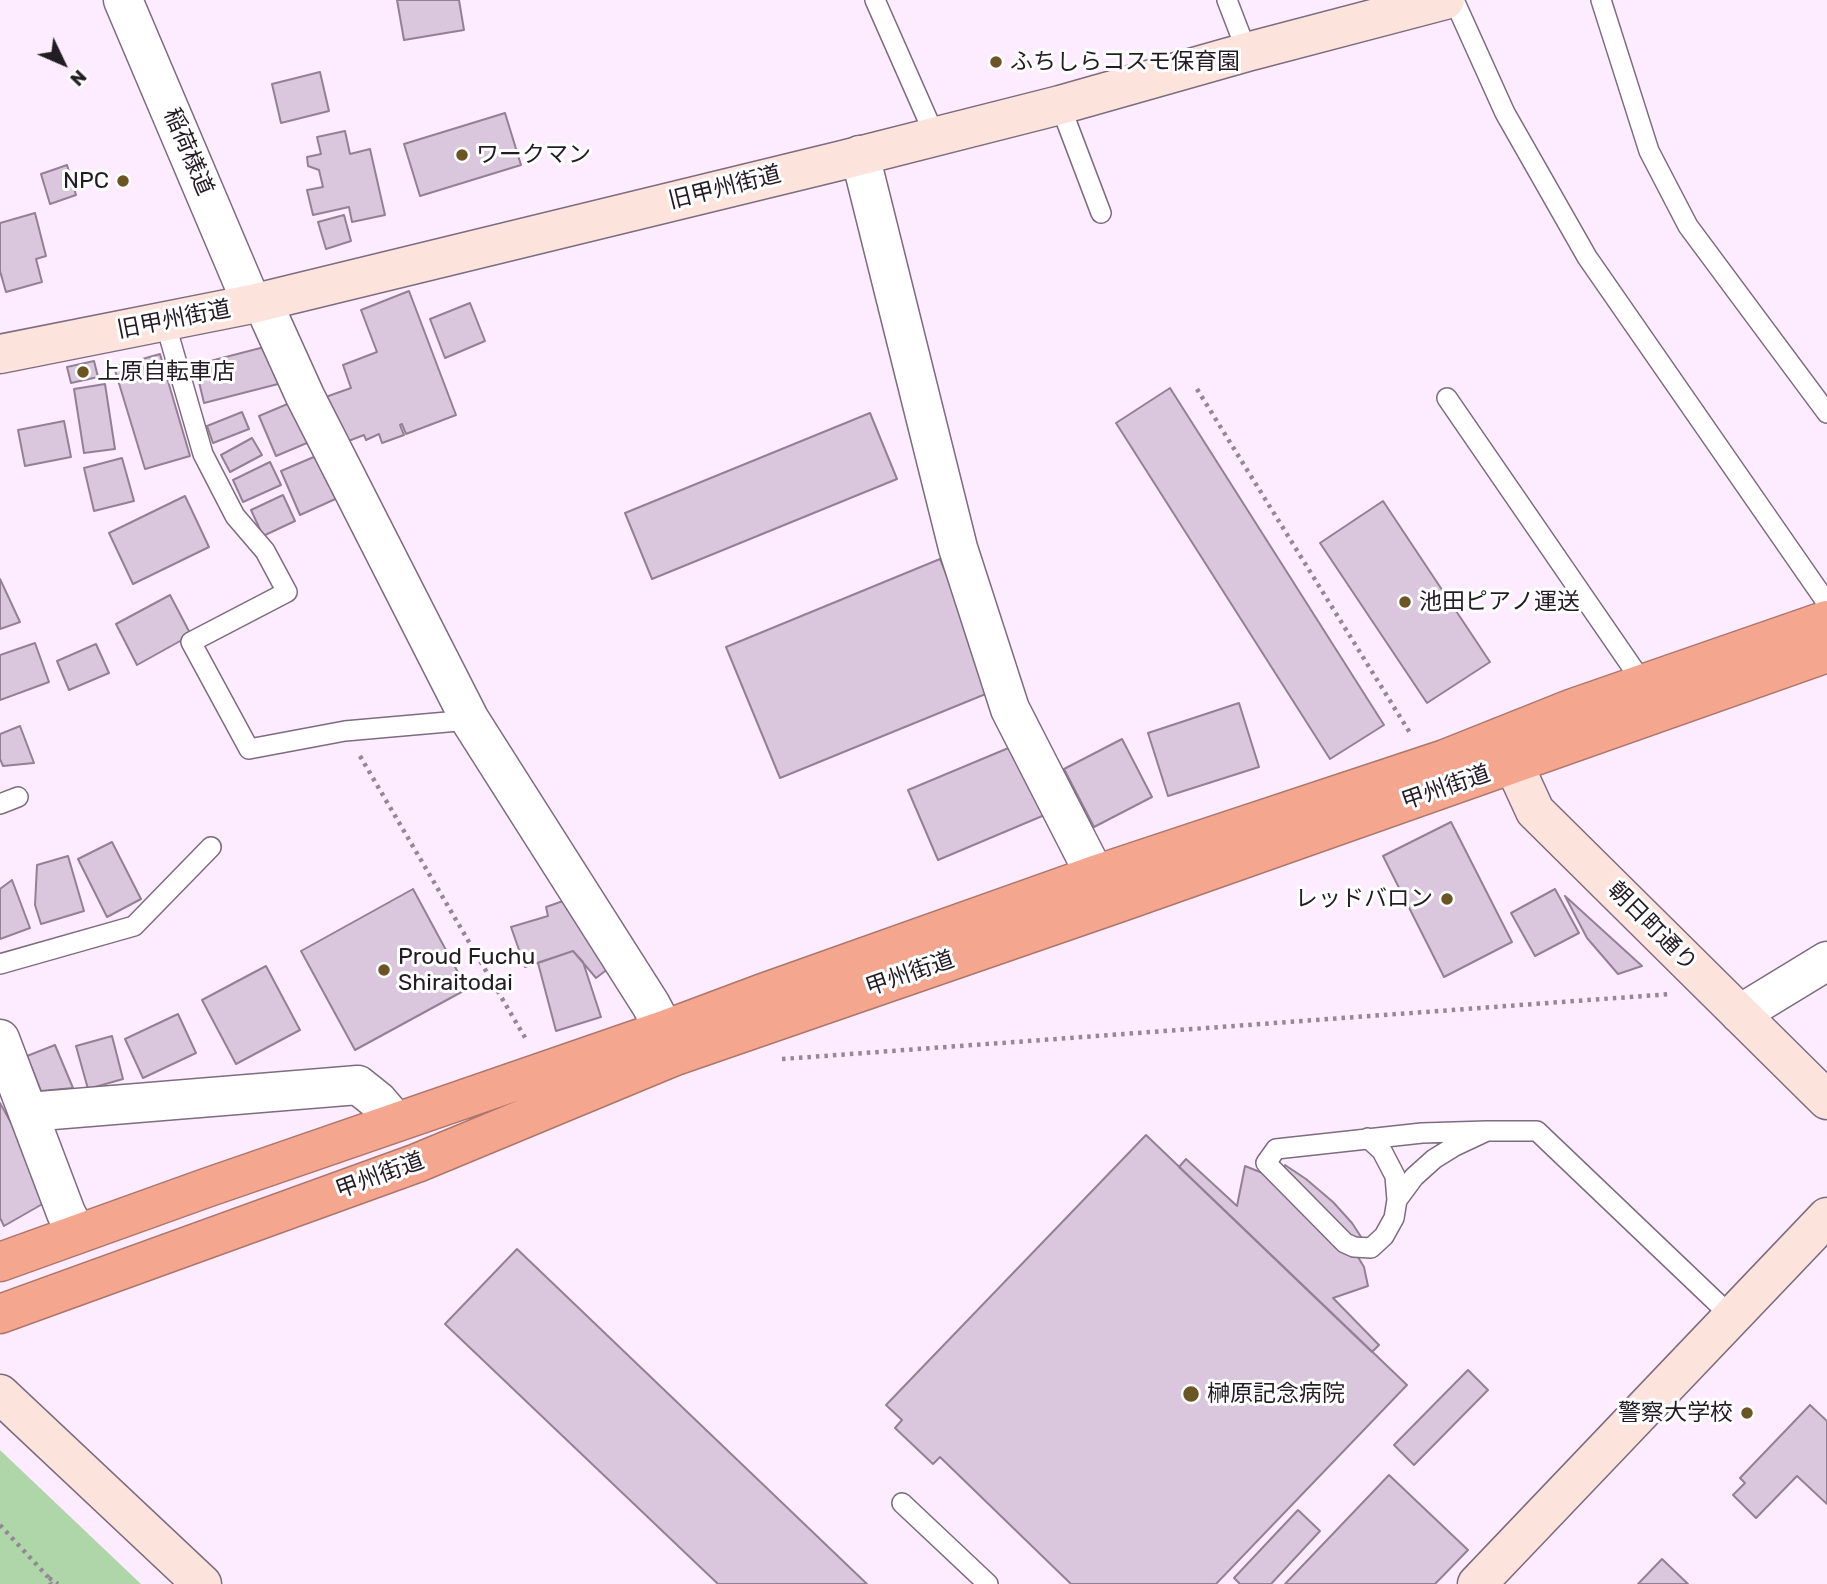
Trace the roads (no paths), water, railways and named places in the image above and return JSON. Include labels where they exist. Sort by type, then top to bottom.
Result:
[{"type":"highway","name":"甲州街道","points":[[0,1314],[416,1163],[675,1056],[1507,750],[1643,683],[1827,620]]},
{"type":"highway","name":"甲州街道","points":[[0,1262],[664,1030],[1095,875],[1429,764],[1584,737],[1827,653]]},
{"type":"main road","name":"旧甲州街道","points":[[0,354],[257,303],[1060,105],[1444,0]]},
{"type":"main road","name":"朝日町通り","points":[[1507,750],[1535,811],[1827,1100]]},
{"type":"main road","points":[[1477,1584],[1827,1217]]},
{"type":"main road","points":[[0,1394],[202,1584]]},
{"type":"street","name":"稲荷様道","points":[[123,0],[257,303],[471,720],[651,1005],[664,1030]]},
{"type":"street","points":[[860,155],[958,548],[1010,709],[1095,875]]},
{"type":"street","points":[[1727,1002],[1827,961]]},
{"type":"street","points":[[0,1039],[66,1213],[77,1234]]},
{"type":"street","points":[[28,1112],[358,1085],[378,1101],[396,1122]]},
{"type":"lane","points":[[875,0],[935,136]]},
{"type":"lane","points":[[1227,0],[1247,52]]},
{"type":"lane","points":[[1454,0],[1505,113],[1587,257],[1827,603]]},
{"type":"lane","points":[[1601,0],[1649,150],[1688,226],[1827,413]]},
{"type":"lane","points":[[1060,105],[1101,214]]},
{"type":"lane","points":[[165,322],[203,454],[235,516],[265,551],[287,592],[191,642],[249,749],[345,731],[471,720]]},
{"type":"lane","points":[[1447,398],[1643,683]]},
{"type":"lane","points":[[0,964],[134,926],[211,847]]},
{"type":"lane","points":[[1397,1200],[1414,1177],[1434,1160],[1488,1130]]},
{"type":"lane","points":[[1368,1138],[1382,1151],[1395,1176],[1397,1200],[1394,1217],[1384,1236],[1371,1248],[1354,1247],[1345,1243],[1266,1163],[1276,1149],[1368,1138],[1422,1133],[1537,1130],[1732,1317]]},
{"type":"lane","points":[[902,1503],[988,1584]]},
{"type":"place","name":"ふちしらコスモ保育園","points":[[996,62]]},
{"type":"place","name":"ワークマン","points":[[462,155]]},
{"type":"place","name":"NPC","points":[[123,181]]},
{"type":"place","name":"上原自転車店","points":[[83,372]]},
{"type":"place","name":"池田ピアノ運送","points":[[1405,602]]},
{"type":"place","name":"レッドバロン","points":[[1447,899]]},
{"type":"place","name":"Proud Fuchu Shiraitodai","points":[[384,970]]},
{"type":"place","name":"榊原記念病院","points":[[1191,1394]]},
{"type":"place","name":"警察大学校","points":[[1747,1413]]}]
